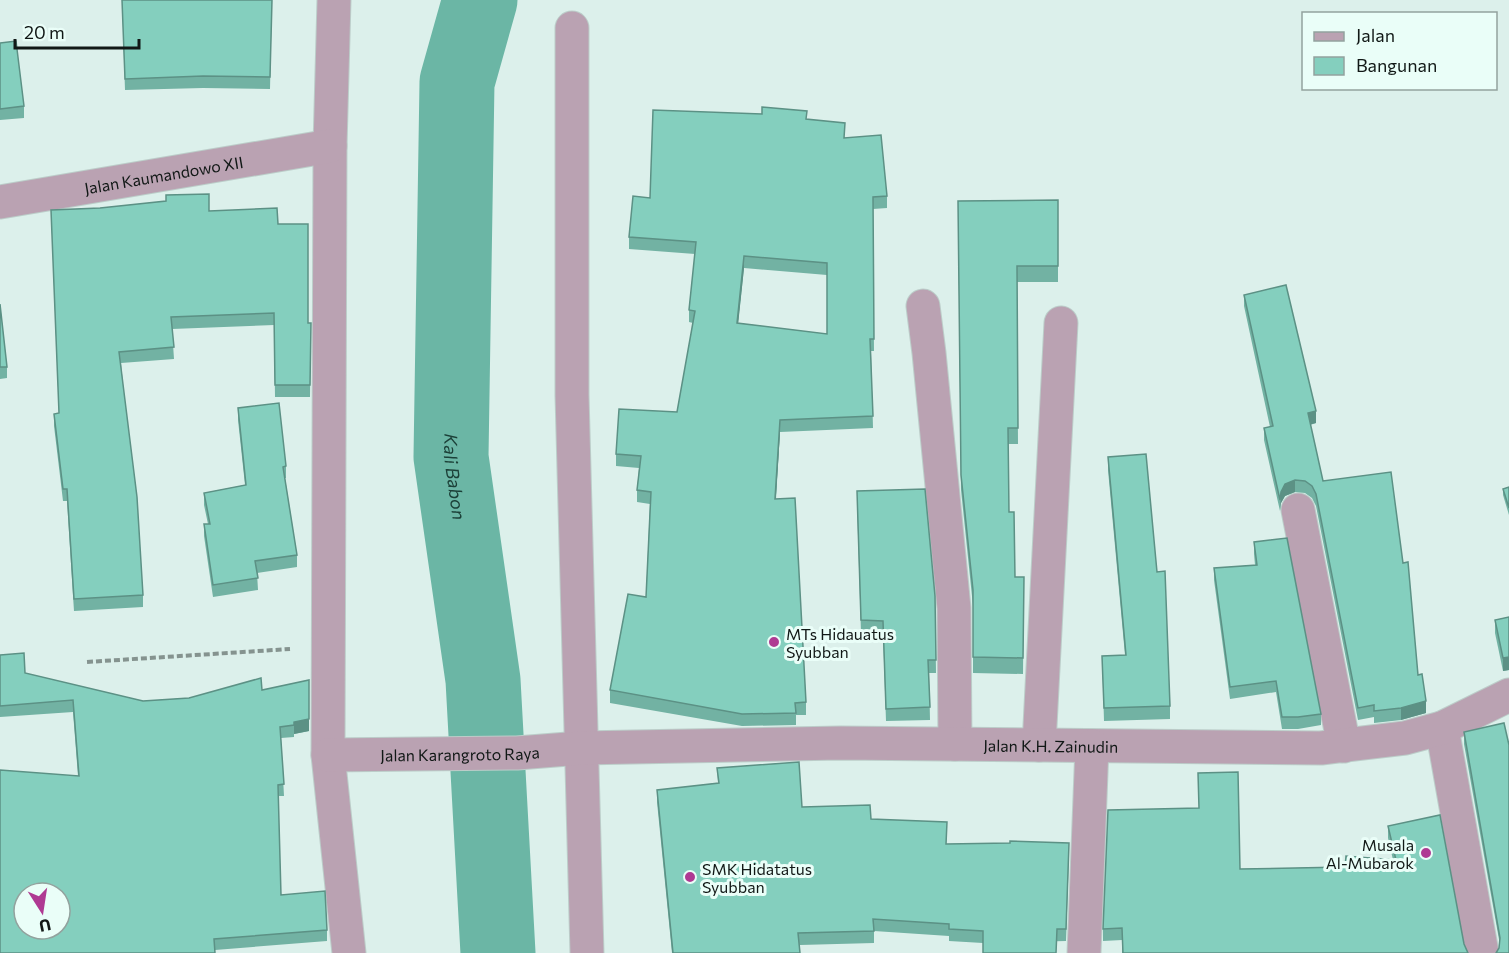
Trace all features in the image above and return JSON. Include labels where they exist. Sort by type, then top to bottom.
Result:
[{"type":"street","points":[[334,0],[330,146],[328,647],[349,953]]},
{"type":"street","points":[[572,28],[572,395],[587,953]]},
{"type":"street","name":"Jalan Kaumandowo XII","points":[[0,202],[330,146]]},
{"type":"street","points":[[923,306],[954,608],[954,744]]},
{"type":"street","points":[[1039,745],[1061,323]]},
{"type":"street","points":[[1298,510],[1344,746]]},
{"type":"street","name":"Jalan K.H. Zainudin","points":[[581,748],[840,742],[1321,748],[1405,738],[1442,728],[1509,695]]},
{"type":"street","points":[[1442,728],[1482,953]]},
{"type":"street","points":[[1084,953],[1092,746]]},
{"type":"street","name":"Jalan Karangroto Raya","points":[[334,755],[517,753],[581,748]]},
{"type":"path","points":[[87,662],[328,647]]},
{"type":"building","points":[[122,0],[272,0],[270,77],[203,76],[125,79]]},
{"type":"building","points":[[16,41],[24,106],[0,109],[0,43]]},
{"type":"building","points":[[762,107],[807,111],[806,119],[845,123],[844,138],[881,135],[887,196],[873,197],[874,339],[870,339],[873,416],[780,420],[775,499],[795,498],[806,702],[795,703],[796,713],[742,714],[610,690],[628,594],[646,597],[651,492],[637,490],[641,456],[616,454],[619,409],[677,412],[695,311],[689,310],[696,242],[629,237],[633,196],[650,198],[653,110],[762,114]],"holes":[[[744,256],[827,263],[827,334],[737,323]]]},
{"type":"building","points":[[209,194],[209,211],[277,208],[278,224],[308,224],[310,385],[275,385],[274,313],[171,317],[174,347],[119,352],[137,497],[143,595],[74,599],[67,489],[63,489],[54,414],[59,413],[51,210],[100,208],[166,201],[166,195]]},
{"type":"building","points":[[1058,200],[1058,266],[1017,266],[1018,428],[1008,428],[1009,512],[1014,512],[1015,577],[1024,577],[1023,658],[973,657],[973,590],[961,475],[958,201]]},
{"type":"building","points":[[1286,285],[1316,411],[1308,413],[1323,481],[1391,472],[1403,563],[1408,562],[1418,675],[1422,674],[1426,701],[1401,708],[1374,711],[1374,705],[1358,708],[1316,494],[1312,486],[1305,481],[1295,480],[1285,484],[1280,500],[1264,428],[1273,426],[1244,295]]},
{"type":"building","points":[[0,304],[7,367],[0,367]]},
{"type":"building","points":[[279,403],[286,466],[283,467],[297,555],[255,561],[258,578],[213,585],[204,524],[210,524],[204,493],[246,485],[238,408]]},
{"type":"building","points":[[1146,454],[1157,572],[1165,571],[1170,706],[1104,708],[1102,656],[1126,655],[1108,457]]},
{"type":"building","points":[[1509,487],[1509,508],[1503,489]]},
{"type":"building","points":[[925,489],[935,596],[936,660],[928,660],[930,707],[886,709],[883,621],[861,620],[857,491]]},
{"type":"building","points":[[1287,538],[1321,714],[1298,717],[1282,717],[1276,681],[1230,687],[1214,568],[1257,565],[1254,542]]},
{"type":"building","points":[[1509,617],[1509,657],[1503,658],[1495,620]]},
{"type":"building","points":[[24,653],[25,673],[143,701],[189,698],[261,678],[262,690],[309,680],[309,719],[280,727],[284,784],[278,785],[281,895],[325,891],[327,930],[214,939],[215,953],[0,953],[0,770],[79,776],[73,700],[0,706],[0,655]]},
{"type":"building","points":[[1504,723],[1509,745],[1509,953],[1496,953],[1500,938],[1464,732]]},
{"type":"building","points":[[799,762],[802,807],[870,805],[871,819],[947,822],[946,844],[1010,843],[1010,841],[1069,843],[1066,929],[1057,929],[1056,953],[983,953],[983,931],[949,929],[949,924],[873,919],[874,931],[798,933],[800,953],[673,953],[657,790],[719,783],[717,768]]},
{"type":"building","points":[[1238,772],[1240,869],[1345,867],[1346,856],[1396,860],[1388,826],[1440,815],[1464,944],[1468,953],[1123,953],[1122,928],[1103,929],[1108,810],[1199,808],[1198,773]]},
{"type":"waterway","name":"Kali Babon","points":[[480,0],[457,82],[451,457],[483,680],[498,953]]},
{"type":"place","name":"MTs Hidauatus Syubban","points":[[774,642]]},
{"type":"place","name":"Musala Al-Mubarok","points":[[1426,853]]},
{"type":"place","name":"SMK Hidatatus Syubban","points":[[690,877]]}]
